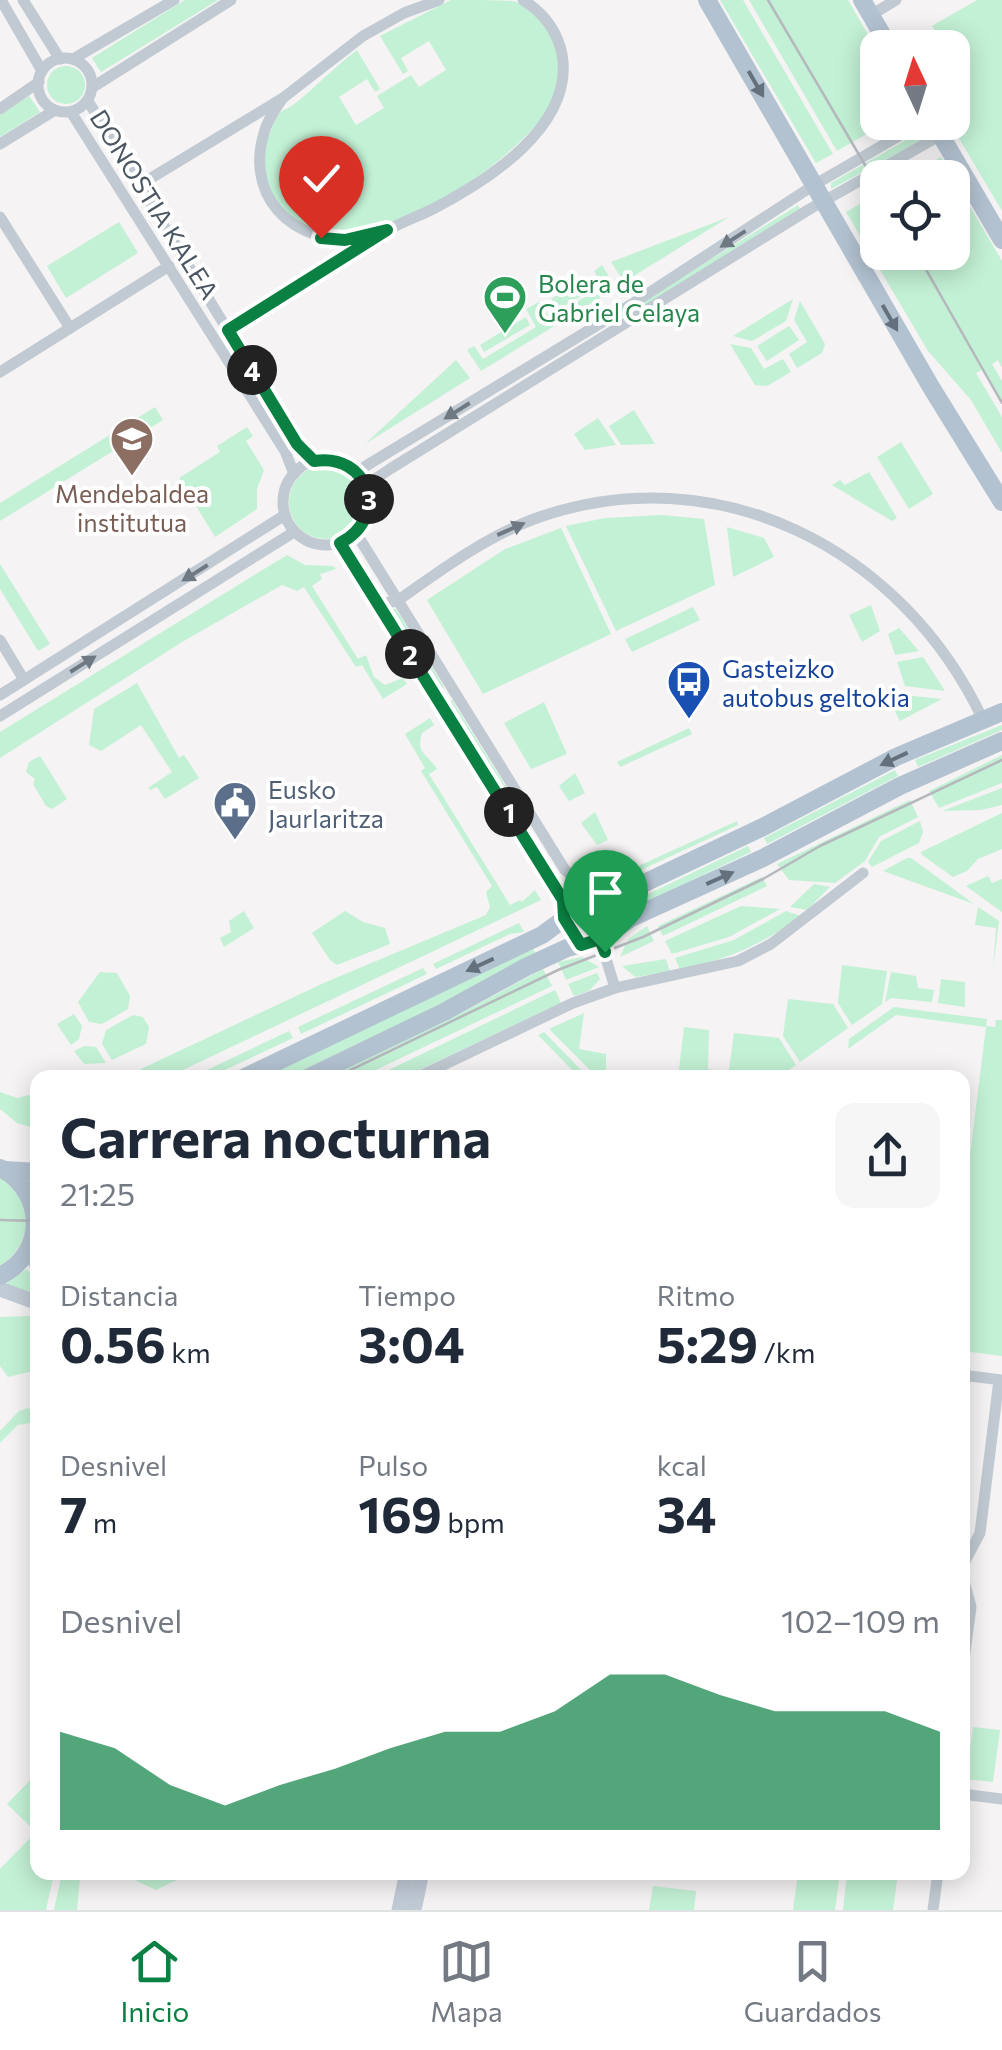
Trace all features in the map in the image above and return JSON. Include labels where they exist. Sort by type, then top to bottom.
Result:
[{"type":"main road","points":[[707,0],[1002,502]]},
{"type":"main road","points":[[866,8],[879,30]]},
{"type":"main road","points":[[943,140],[1002,240]]},
{"type":"main road","points":[[260,1070],[542,936],[576,908],[636,887],[763,827],[885,762],[1002,712]]},
{"type":"main road","points":[[324,1070],[526,967],[600,939],[631,918],[763,858],[900,786],[1002,741]]},
{"type":"main road","points":[[564,918],[581,945]]},
{"type":"main road","points":[[2,1169],[30,1171]]},
{"type":"main road","points":[[2,1169],[30,1197]]},
{"type":"main road","points":[[0,1276],[17,1265],[30,1241]]},
{"type":"main road","points":[[0,1289],[30,1300]]},
{"type":"main road","points":[[399,1910],[405,1880]]},
{"type":"main road","points":[[414,1910],[420,1880]]},
{"type":"street","points":[[1,0],[40,76],[42,99],[55,110],[71,112],[88,101],[93,87],[90,73],[67,59],[23,0]]},
{"type":"street","points":[[0,109],[67,59],[174,0]]},
{"type":"street","points":[[93,87],[231,0]]},
{"type":"street","points":[[138,186],[283,98],[362,36],[404,13],[439,0]]},
{"type":"street","points":[[228,330],[387,230],[432,210],[477,182],[513,154],[549,116],[560,96],[564,76],[559,42],[545,18],[523,0]]},
{"type":"street","points":[[866,8],[896,0]]},
{"type":"street","points":[[283,98],[266,127],[261,146],[263,184],[270,202],[300,229],[321,238],[345,240],[387,230]]},
{"type":"street","name":"DONOSTIA KALEA","points":[[88,101],[297,444],[314,461]]},
{"type":"street","points":[[0,144],[55,110]]},
{"type":"street","name":"DONOSTIA KALEA","points":[[71,112],[285,451],[294,474]]},
{"type":"street","points":[[356,472],[892,140]]},
{"type":"street","points":[[367,490],[390,469],[920,140]]},
{"type":"street","points":[[0,217],[70,328]]},
{"type":"street","points":[[0,372],[168,266]]},
{"type":"street","points":[[337,460],[356,472],[367,490],[368,513],[356,533],[340,543],[311,543],[294,532],[284,516],[284,493],[294,474],[314,461],[337,460]]},
{"type":"street","points":[[379,604],[398,601],[497,535],[558,512],[642,499],[713,504],[803,532],[868,572],[899,599],[932,637],[983,720]]},
{"type":"street","points":[[0,695],[284,516]]},
{"type":"street","points":[[0,716],[294,532]]},
{"type":"street","points":[[356,533],[565,870],[599,900]]},
{"type":"street","points":[[340,543],[563,900],[564,918]]},
{"type":"street","points":[[0,640],[24,680]]},
{"type":"street","points":[[433,1070],[615,988],[738,961],[771,944],[862,872]]},
{"type":"street","points":[[600,939],[615,988]]},
{"type":"street","points":[[970,1376],[1001,1380],[980,1533],[970,1553]]},
{"type":"street","points":[[970,1795],[1002,1799]]},
{"type":"street","points":[[933,1910],[937,1880]]},
{"type":"green space","points":[[185,0],[218,0],[101,72],[92,58]]},
{"type":"green space","points":[[451,0],[512,1],[534,14],[544,24],[557,50],[559,77],[553,101],[538,123],[489,168],[427,208],[365,232],[339,235],[303,225],[289,215],[269,186],[265,151],[277,117],[357,50],[380,89],[375,92],[367,79],[339,97],[356,125],[384,108],[377,96],[411,75],[419,87],[446,70],[429,41],[401,58],[408,71],[403,74],[380,36]]},
{"type":"green space","points":[[720,0],[743,0],[833,154],[816,163]]},
{"type":"green space","points":[[749,0],[848,0],[865,30],[860,30],[860,138],[837,151]]},
{"type":"green space","points":[[977,0],[1002,0],[1002,211],[960,140],[970,140],[970,30],[934,30],[932,26]]},
{"type":"green space","points":[[66,66],[79,72],[85,85],[79,98],[66,104],[53,98],[47,85],[53,72]]},
{"type":"green space","points":[[29,96],[40,112],[0,137],[0,115]]},
{"type":"green space","points":[[906,140],[922,140],[885,160],[871,160]]},
{"type":"green space","points":[[860,166],[860,173],[831,189],[831,183]]},
{"type":"green space","points":[[860,204],[860,236],[846,212]]},
{"type":"green space","points":[[798,205],[800,209],[639,310],[636,306]]},
{"type":"green space","points":[[970,206],[1002,261],[1002,368],[998,360],[992,364],[1002,381],[1002,403],[982,370],[976,373],[1002,417],[1002,453],[971,400],[928,351],[880,270],[970,270]]},
{"type":"green space","points":[[729,217],[624,282],[611,262]]},
{"type":"green space","points":[[119,222],[138,253],[66,298],[47,266]]},
{"type":"green space","points":[[602,265],[616,288],[481,371],[467,350],[474,346],[483,359],[536,327],[526,309],[539,302],[550,318],[603,286],[594,271]]},
{"type":"green space","points":[[583,279],[591,290],[558,310],[551,299]]},
{"type":"green space","points":[[793,299],[786,321],[752,341],[733,336]]},
{"type":"green space","points":[[800,301],[825,344],[822,353],[797,368],[789,354],[807,342],[794,320]]},
{"type":"green space","name":"Bolera de Gabriel Celaya","points":[[526,317],[530,325],[484,352],[480,345]]},
{"type":"green space","points":[[789,326],[799,340],[767,361],[757,346]]},
{"type":"green space","points":[[730,344],[751,348],[764,369],[783,359],[791,372],[767,386],[755,385]]},
{"type":"green space","points":[[456,360],[470,378],[365,444]]},
{"type":"green space","points":[[155,407],[163,420],[0,521],[0,503]]},
{"type":"green space","points":[[634,410],[655,444],[621,445],[609,426]]},
{"type":"green space","points":[[598,418],[616,445],[585,450],[574,434]]},
{"type":"green space","points":[[247,427],[253,436],[246,441],[264,470],[257,489],[257,509],[215,537],[179,478],[220,452],[217,446]]},
{"type":"green space","points":[[901,442],[933,494],[909,509],[877,457]]},
{"type":"green space","points":[[326,465],[352,476],[363,502],[352,528],[326,539],[300,528],[289,502],[300,476]]},
{"type":"green space","points":[[869,472],[897,518],[892,521],[832,485],[840,480],[845,485]]},
{"type":"green space","points":[[662,515],[704,519],[715,585],[616,631],[566,526],[605,518]]},
{"type":"green space","points":[[727,527],[764,538],[774,557],[733,577]]},
{"type":"green space","points":[[561,528],[611,634],[483,694],[427,600],[505,549]]},
{"type":"green space","points":[[287,555],[305,565],[336,569],[320,574],[322,579],[312,586],[358,659],[366,655],[374,677],[385,685],[403,678],[407,684],[383,699],[362,665],[356,667],[304,587],[297,591],[282,585],[182,642],[0,758],[0,732]]},
{"type":"green space","points":[[0,564],[50,644],[38,651],[0,589]]},
{"type":"green space","points":[[871,605],[880,631],[862,642],[849,615]]},
{"type":"green space","points":[[693,607],[700,620],[632,652],[625,639]]},
{"type":"green space","points":[[388,609],[396,609],[444,687],[439,690]]},
{"type":"green space","points":[[899,628],[919,651],[895,655],[888,634]]},
{"type":"green space","points":[[923,657],[945,691],[905,686],[897,662]]},
{"type":"green space","points":[[137,683],[179,758],[184,755],[199,778],[165,799],[157,787],[148,788],[172,772],[141,725],[101,751],[89,745],[94,709]]},
{"type":"green space","points":[[885,693],[942,699],[900,721]]},
{"type":"green space","points":[[452,700],[511,795],[508,800],[447,703]]},
{"type":"green space","points":[[544,702],[567,754],[531,769],[504,723]]},
{"type":"green space","points":[[430,718],[434,725],[422,733],[420,745],[437,769],[429,774],[510,905],[522,902],[535,890],[541,900],[183,1070],[139,1070],[326,982],[486,915],[490,907],[486,892],[492,886],[421,771],[425,768],[405,734]]},
{"type":"green space","points":[[1002,725],[1002,730],[918,767],[915,760]]},
{"type":"green space","points":[[689,728],[692,734],[620,767],[617,762]]},
{"type":"green space","points":[[1002,755],[1002,783],[939,808],[929,791]]},
{"type":"green space","points":[[40,756],[67,799],[52,809],[33,784],[35,779],[26,772],[29,762]]},
{"type":"green space","points":[[895,770],[898,776],[767,844],[764,838]]},
{"type":"green space","points":[[575,773],[585,793],[569,801],[559,786]]},
{"type":"green space","points":[[1002,788],[1002,805],[942,811]]},
{"type":"green space","points":[[910,800],[918,817],[879,837],[865,861],[835,883],[789,880],[777,864]]},
{"type":"green space","points":[[595,812],[608,840],[597,845],[581,823]]},
{"type":"green space","points":[[1002,813],[1002,849],[978,859],[967,871],[953,877],[922,855],[921,852]]},
{"type":"green space","points":[[737,821],[738,825],[615,882],[588,878],[572,864],[584,857],[599,870],[623,873]]},
{"type":"green space","points":[[920,821],[923,832],[919,843],[872,867],[868,862],[881,841]]},
{"type":"green space","points":[[748,846],[751,852],[619,915],[615,910]]},
{"type":"green space","points":[[911,858],[974,904],[883,871]]},
{"type":"green space","points":[[988,876],[992,883],[1002,879],[1002,912],[966,886]]},
{"type":"green space","points":[[762,877],[767,886],[663,936],[658,926]]},
{"type":"green space","points":[[814,884],[830,887],[807,910],[790,907]]},
{"type":"green space","points":[[741,906],[780,909],[729,937],[672,954],[665,941]]},
{"type":"green space","points":[[978,907],[999,921],[993,969],[996,928],[975,925]]},
{"type":"green space","points":[[244,911],[254,928],[224,947],[220,938],[231,932],[229,921]]},
{"type":"green space","points":[[345,911],[363,922],[385,928],[390,944],[337,965],[330,960],[312,933]]},
{"type":"green space","points":[[786,911],[801,916],[744,950],[680,970],[675,958],[734,940]]},
{"type":"green space","points":[[519,923],[524,932],[510,934],[436,969],[433,964]]},
{"type":"green space","points":[[647,926],[654,941],[620,957],[628,939]]},
{"type":"green space","points":[[533,949],[536,954],[451,1000],[303,1070],[280,1070]]},
{"type":"green space","points":[[582,957],[599,967],[566,980],[558,962]]},
{"type":"green space","points":[[666,959],[670,972],[635,977],[622,966]]},
{"type":"green space","points":[[842,965],[887,971],[882,1004],[852,1025],[838,1003]]},
{"type":"green space","points":[[423,968],[427,974],[301,1034],[298,1027]]},
{"type":"green space","points":[[543,969],[552,986],[376,1070],[343,1070]]},
{"type":"green space","points":[[100,972],[117,973],[130,996],[128,1009],[102,1024],[89,1022],[78,1002]]},
{"type":"green space","points":[[891,972],[916,976],[918,988],[934,990],[932,1002],[891,998],[885,1002]]},
{"type":"green space","points":[[597,973],[600,979],[589,991],[574,996],[568,984]]},
{"type":"green space","points":[[941,979],[965,982],[965,1007],[938,1003]]},
{"type":"green space","points":[[555,990],[561,1003],[419,1070],[389,1070]]},
{"type":"green space","points":[[788,999],[833,1004],[848,1028],[800,1062],[783,1036]]},
{"type":"green space","points":[[894,1007],[987,1019],[986,1026],[995,1027],[996,1020],[1002,1020],[1002,1356],[970,1352],[970,1155],[986,1027],[896,1015],[848,1049],[849,1039]]},
{"type":"green space","points":[[584,1013],[579,1049],[606,1054],[606,1070],[590,1070],[549,1029]]},
{"type":"green space","points":[[74,1014],[82,1026],[79,1039],[71,1045],[57,1024]]},
{"type":"green space","points":[[133,1015],[143,1017],[149,1027],[146,1044],[112,1060],[102,1044],[106,1030]]},
{"type":"green space","points":[[684,1027],[709,1030],[708,1069],[716,1070],[679,1070]]},
{"type":"green space","points":[[289,1031],[293,1038],[225,1070],[207,1070]]},
{"type":"green space","points":[[544,1032],[581,1070],[572,1070],[538,1035]]},
{"type":"green space","points":[[734,1033],[779,1038],[796,1065],[789,1070],[729,1070]]},
{"type":"green space","points":[[84,1046],[96,1047],[106,1063],[84,1064],[74,1051]]},
{"type":"green space","points":[[0,1092],[17,1098],[30,1095],[30,1127],[17,1123],[0,1109]]},
{"type":"green space","points":[[0,1178],[20,1199],[27,1222],[20,1245],[0,1267]]},
{"type":"green space","points":[[27,1269],[30,1273],[30,1293],[6,1284]]},
{"type":"green space","points":[[30,1316],[30,1372],[8,1377],[0,1366],[0,1317]]},
{"type":"green space","points":[[30,1409],[30,1423],[18,1425],[0,1443],[0,1431],[19,1411]]},
{"type":"green space","points":[[973,1727],[1000,1730],[993,1782],[970,1779]]},
{"type":"green space","points":[[30,1780],[30,1826],[7,1804]]},
{"type":"green space","points":[[30,1838],[30,1880],[52,1880],[46,1910],[0,1910],[0,1869]]},
{"type":"green space","points":[[60,1880],[80,1880],[77,1910],[54,1910]]},
{"type":"green space","points":[[134,1880],[177,1880],[156,1890]]},
{"type":"green space","points":[[797,1880],[839,1880],[835,1910],[793,1910]]},
{"type":"green space","points":[[846,1880],[897,1880],[893,1910],[843,1910]]},
{"type":"green space","points":[[653,1886],[696,1891],[694,1910],[649,1910]]},
{"type":"tram line","points":[[768,0],[862,160]]},
{"type":"tram line","points":[[926,270],[1002,403]]},
{"type":"tram line","points":[[351,1070],[558,970],[643,937],[763,879],[820,846],[1002,760]]},
{"type":"tram line","points":[[0,1220],[30,1221]]},
{"type":"place","name":"Bolera de Gabriel Celaya","points":[[505,335]]},
{"type":"place","name":"Mendebaldea institutua","points":[[132,477]]},
{"type":"place","name":"Gasteizko autobus geltokia","points":[[689,720]]},
{"type":"place","name":"Eusko Jaurlaritza","points":[[235,841]]},
{"type":"route","points":[[321,238],[345,240],[387,230],[228,330],[297,444],[314,461],[337,460],[363,480],[368,513],[356,533],[340,543],[563,900],[564,918],[581,945],[600,939],[605,952]]}]
